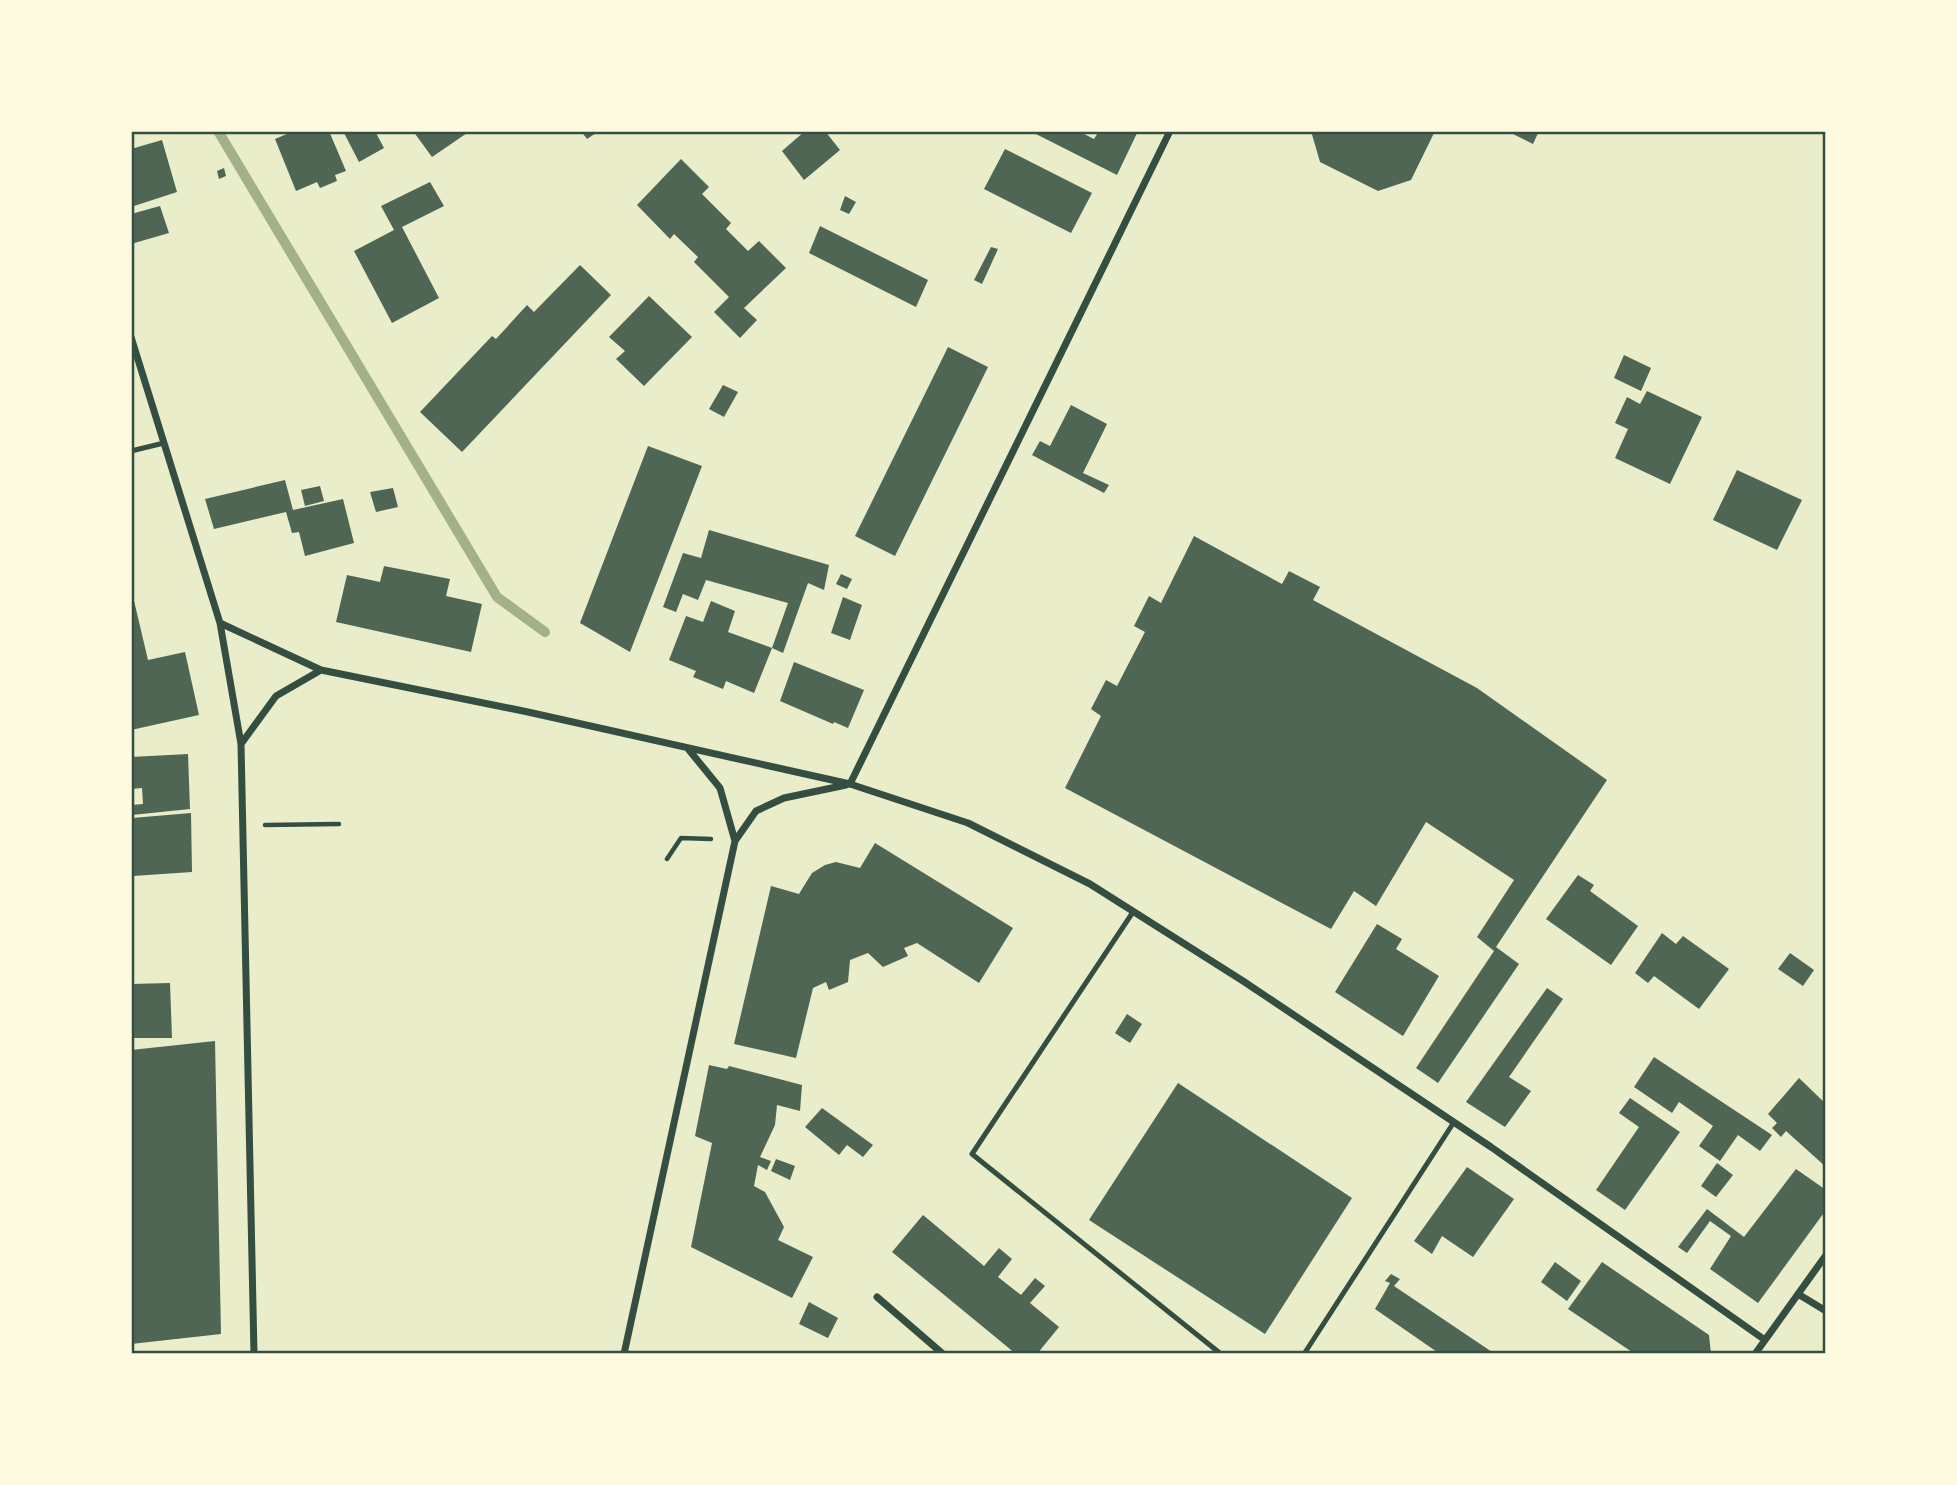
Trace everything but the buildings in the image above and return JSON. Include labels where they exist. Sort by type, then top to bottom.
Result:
[{"type":"street","points":[[850,784],[1170,131]]},
{"type":"street","points":[[131,337],[220,623],[241,744],[254,1354]]},
{"type":"street","points":[[220,623],[321,670],[528,712],[850,784],[968,823],[1090,884],[1243,981],[1454,1122],[1765,1340]]},
{"type":"street","points":[[241,744],[276,696],[321,670]]},
{"type":"street","points":[[689,749],[720,788],[735,841]]},
{"type":"street","points":[[624,1354],[735,841],[756,811],[784,799],[850,784]]},
{"type":"street","points":[[1755,1354],[1826,1255]]},
{"type":"street","points":[[1798,1294],[1826,1311]]},
{"type":"street","points":[[877,1297],[943,1354]]},
{"type":"lane","points":[[131,451],[164,443]]},
{"type":"lane","points":[[1133,912],[972,1154],[1222,1354]]},
{"type":"lane","points":[[1304,1354],[1454,1122]]},
{"type":"path","points":[[243,825],[339,824]]},
{"type":"path","points":[[667,859],[681,838],[735,841]]},
{"type":"waterway","points":[[218,131],[497,597],[545,632]]}]
